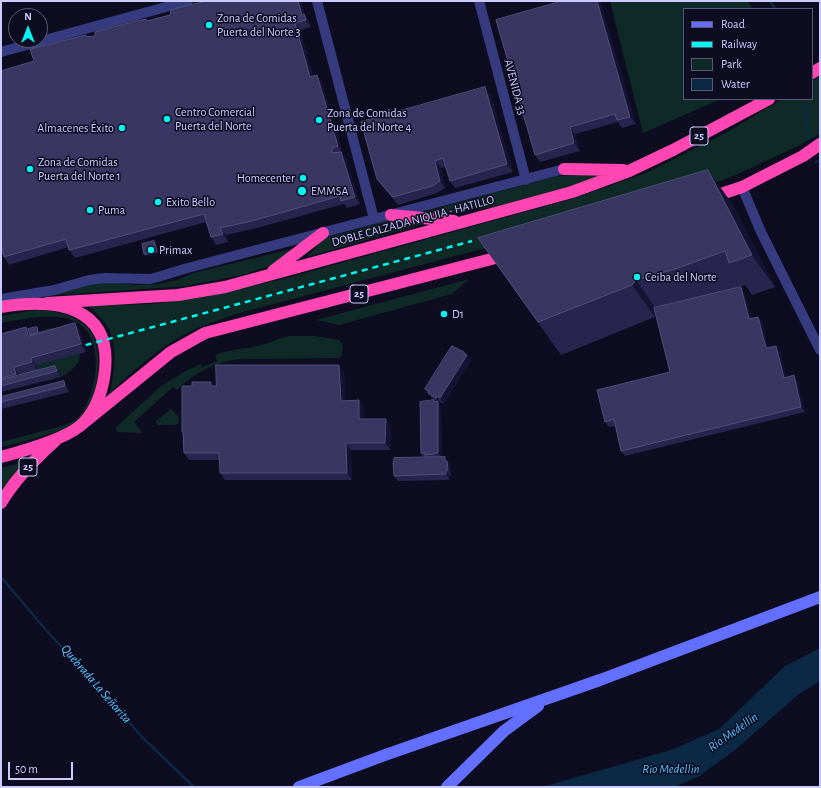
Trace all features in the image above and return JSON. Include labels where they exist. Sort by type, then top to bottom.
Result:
[{"type":"highway","name":"DOBLE CALZADA NIQUIA - HATILLO","points":[[47,303],[178,295],[225,287],[572,192],[629,170],[673,150],[767,100]]},
{"type":"highway","points":[[699,201],[742,188],[803,156],[820,144]]},
{"type":"highway","points":[[564,169],[629,170]]},
{"type":"highway","points":[[391,215],[461,222]]},
{"type":"highway","points":[[267,275],[323,233]]},
{"type":"highway","name":"25","points":[[1,457],[60,436],[81,425],[171,352],[205,333],[514,253]]},
{"type":"highway","name":"25","points":[[1,307],[47,303],[63,306],[79,312],[96,326],[102,338],[105,354],[104,374],[101,391],[96,404],[81,425]]},
{"type":"highway","name":"25","points":[[1,503],[20,475],[60,436]]},
{"type":"main road","points":[[299,787],[684,649],[820,597]]},
{"type":"main road","points":[[447,787],[490,744],[517,720],[553,696]]},
{"type":"street","points":[[1,52],[186,1]]},
{"type":"street","points":[[317,1],[374,219]]},
{"type":"street","name":"AVENIDA 33","points":[[479,1],[526,180]]},
{"type":"street","points":[[1,299],[54,290],[89,280],[105,278],[150,279],[564,169]]},
{"type":"street","points":[[742,188],[761,232],[820,350]]},
{"type":"green space","points":[[610,1],[747,1],[752,8],[683,8],[683,100],[719,100],[643,133]]},
{"type":"green space","points":[[820,76],[820,134],[794,148],[729,178],[633,209],[232,315],[200,327],[175,340],[152,356],[110,393],[114,361],[114,344],[112,336],[105,323],[88,306],[153,304],[203,297],[283,279],[572,199],[646,173],[726,133],[780,100],[813,100],[813,80]]},
{"type":"green space","points":[[604,174],[576,185],[494,207],[446,213],[422,212],[558,176]]},
{"type":"green space","points":[[394,219],[427,223],[307,257],[324,238]]},
{"type":"green space","points":[[300,247],[281,262],[242,275],[186,286],[43,296],[100,281],[136,285],[157,284],[177,280],[193,273]]},
{"type":"green space","points":[[469,279],[452,294],[339,325],[316,320]]},
{"type":"green space","points":[[36,310],[67,315],[85,325],[92,334],[97,346],[98,373],[96,387],[86,412],[74,425],[42,436],[1,447],[1,442],[62,426],[78,418],[85,408],[94,382],[96,368],[92,341],[86,330],[76,322],[49,316],[1,323],[1,316]]},
{"type":"green space","points":[[50,328],[59,328],[73,342],[80,353],[80,359],[77,365],[61,377],[59,372],[21,381],[1,346],[41,336],[40,331]]},
{"type":"green space","points":[[289,336],[314,336],[339,340],[343,348],[341,357],[239,359],[221,363],[198,373],[177,390],[173,387],[134,422],[143,433],[118,432],[115,428],[160,387],[184,372],[201,364],[202,367],[217,361],[215,355],[227,351],[262,345]]},
{"type":"green space","points":[[171,409],[179,418],[178,424],[157,425],[156,421]]},
{"type":"green space","points":[[32,460],[1,494],[1,468]]},
{"type":"water","name":"Rio Medellin","points":[[820,648],[820,681],[799,694],[735,750],[698,777],[674,787],[542,787],[671,750],[719,729],[785,666]]},
{"type":"building","name":"Centro Comercial Puerta del Norte","points":[[207,1],[298,1],[302,15],[304,14],[306,20],[295,23],[310,77],[317,75],[338,146],[332,148],[332,153],[341,152],[355,197],[341,201],[340,196],[252,221],[220,228],[223,234],[211,237],[204,214],[69,250],[66,239],[4,257],[1,247],[1,71],[34,61],[30,49],[48,48],[48,44],[86,35],[86,37],[95,36],[95,32],[132,22],[146,19],[147,21],[170,15],[171,10]]},
{"type":"building","points":[[562,1],[597,1],[630,117],[617,120],[615,114],[570,127],[574,143],[535,155],[496,20]]},
{"type":"building","points":[[485,87],[507,164],[450,181],[443,158],[435,161],[440,181],[432,186],[393,197],[377,179],[361,122]]},
{"type":"building","points":[[708,170],[752,255],[729,263],[725,251],[675,269],[636,280],[632,285],[538,322],[478,238]]},
{"type":"building","name":"Primax","points":[[154,241],[157,251],[144,254],[142,244]]},
{"type":"building","points":[[741,287],[749,319],[758,317],[766,348],[776,346],[784,378],[794,375],[801,407],[621,451],[614,419],[605,422],[597,390],[670,372],[654,308]]},
{"type":"building","points":[[75,323],[81,344],[31,358],[32,362],[14,367],[16,374],[1,378],[1,334],[26,327],[28,336]]},
{"type":"building","points":[[37,327],[38,332],[30,335],[28,329]]},
{"type":"building","points":[[452,346],[467,355],[440,398],[437,396],[436,398],[425,389]]},
{"type":"building","points":[[216,365],[339,365],[341,401],[359,400],[359,419],[386,419],[385,443],[346,443],[347,473],[220,473],[219,453],[184,453],[182,432],[182,386],[192,386],[192,382],[211,382],[211,386],[216,386]]},
{"type":"building","points":[[55,366],[57,371],[1,386],[1,380]]},
{"type":"building","points":[[64,381],[65,386],[1,402],[1,397]]},
{"type":"building","points":[[434,400],[434,402],[438,401],[438,453],[425,455],[425,453],[421,453],[420,402]]},
{"type":"building","points":[[445,457],[448,470],[446,470],[446,474],[394,476],[394,458]]},
{"type":"waterway","points":[[770,1],[774,8]]},
{"type":"waterway","points":[[804,105],[809,138]]},
{"type":"waterway","points":[[816,162],[820,160]]},
{"type":"waterway","name":"Quebrada La Señorita","points":[[1,577],[46,630],[99,687],[142,737],[194,787]]},
{"type":"railway","points":[[75,348],[472,241]]},
{"type":"place","name":"Zona de Comidas Puerta del Norte 3","points":[[209,25]]},
{"type":"place","name":"Centro Comercial Puerta del Norte","points":[[167,119]]},
{"type":"place","name":"Zona de Comidas Puerta del Norte 4","points":[[319,120]]},
{"type":"place","name":"Almacenes Éxito","points":[[122,128]]},
{"type":"place","name":"Zona de Comidas Puerta del Norte 1","points":[[30,169]]},
{"type":"place","name":"Homecenter","points":[[303,178]]},
{"type":"place","name":"EMMSA","points":[[302,191]]},
{"type":"place","name":"Exito Bello","points":[[158,202]]},
{"type":"place","name":"Puma","points":[[90,210]]},
{"type":"place","name":"Primax","points":[[151,250]]},
{"type":"place","name":"Ceiba del Norte","points":[[637,277]]},
{"type":"place","name":"D1","points":[[444,314]]},
{"type":"water label","name":"Río Medellín","points":[[733,732]]}]
